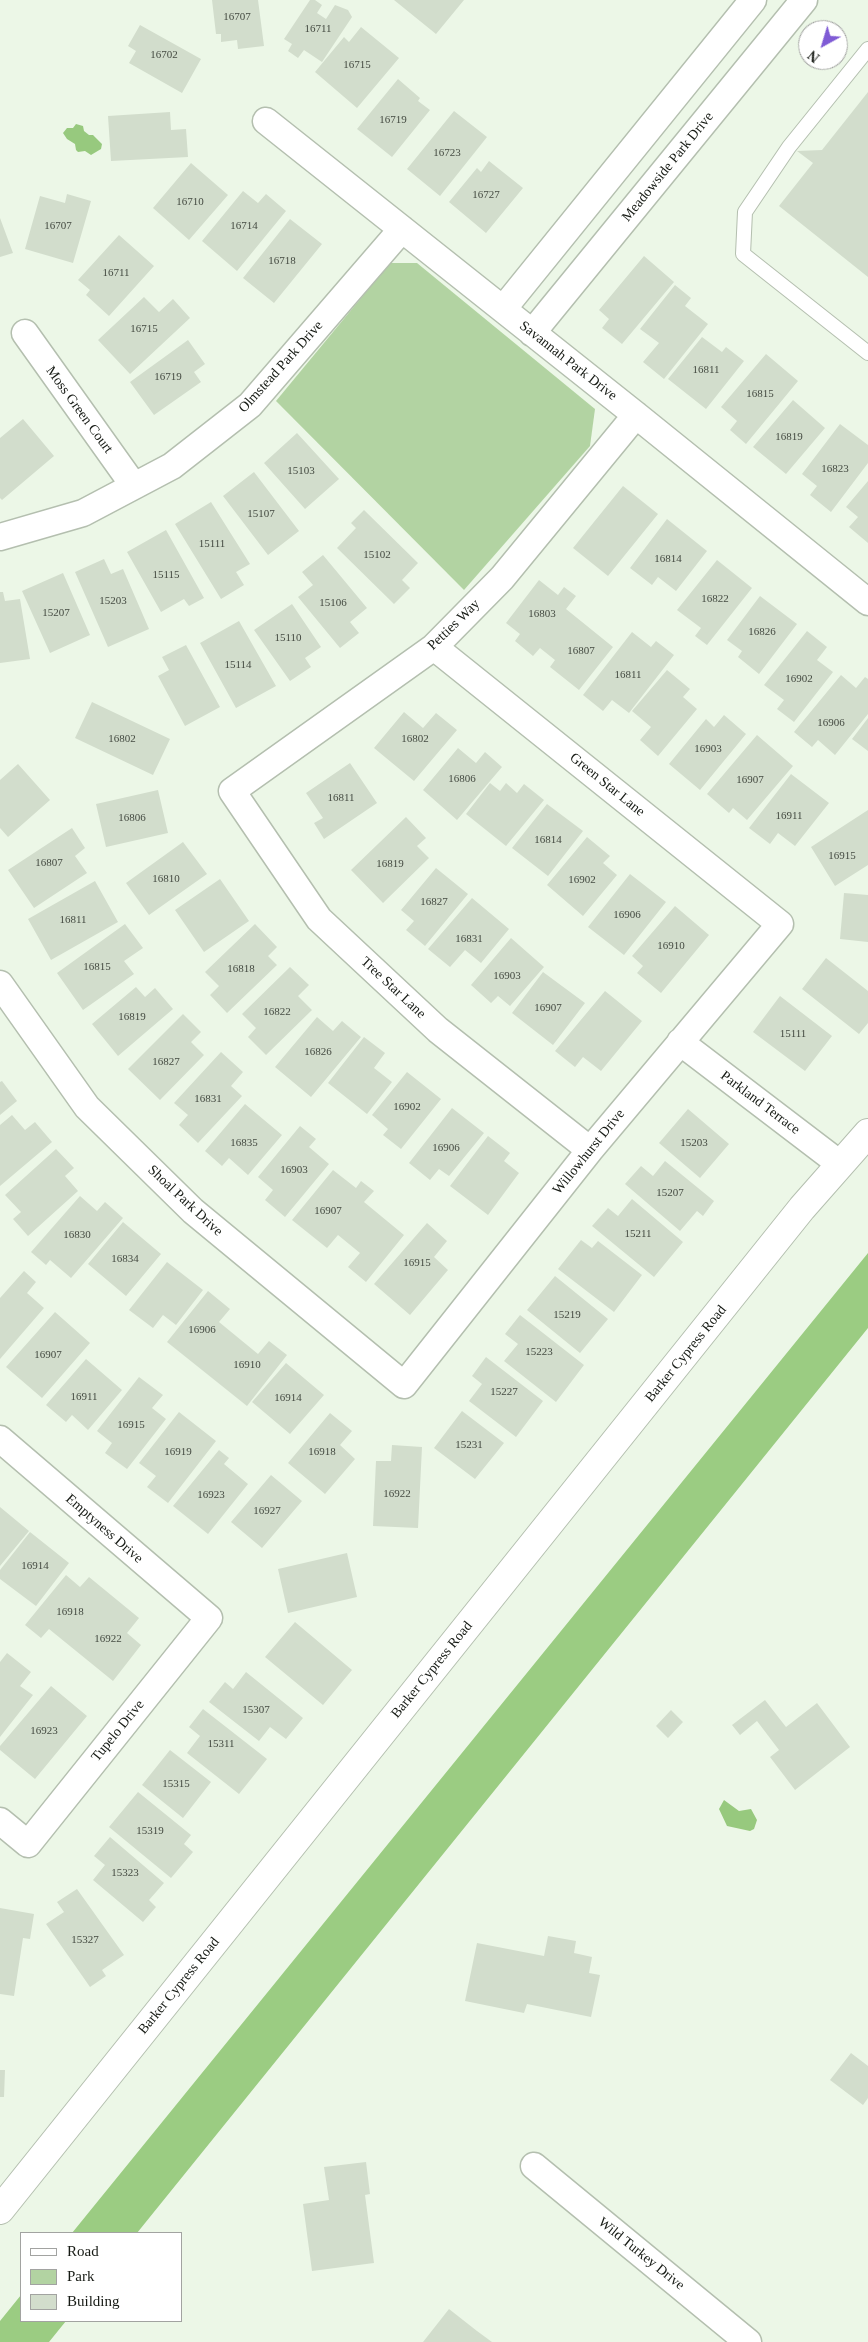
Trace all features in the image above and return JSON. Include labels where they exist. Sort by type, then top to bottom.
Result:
[{"type":"street","points":[[503,309],[754,0]]},
{"type":"street","name":"Meadowside Park Drive","points":[[532,333],[804,0]]},
{"type":"street","points":[[708,57],[740,79]]},
{"type":"street","name":"Savannah Park Drive","points":[[266,122],[636,415],[868,602]]},
{"type":"street","name":"Olmstead Park Drive","points":[[0,537],[83,513],[172,466],[250,405],[402,229]]},
{"type":"street","name":"Moss Green Court","points":[[25,333],[134,486]]},
{"type":"street","name":"Petties Way","points":[[232,792],[434,646],[502,578],[636,415]]},
{"type":"street","name":"Green Star Lane","points":[[434,646],[780,924]]},
{"type":"street","name":"Tree Star Lane","points":[[232,792],[319,919],[438,1030],[590,1150]]},
{"type":"street","name":"Willowhurst Drive","points":[[404,1385],[590,1150],[780,924]]},
{"type":"street","name":"Shoal Park Drive","points":[[0,984],[88,1107],[122,1141],[193,1211],[404,1385]]},
{"type":"street","name":"Parkland Terrace","points":[[680,1042],[840,1164]]},
{"type":"street","name":"Barker Cypress Road","points":[[0,2210],[802,1208],[868,1133]]},
{"type":"street","name":"Emptyness Drive","points":[[0,1439],[209,1618]]},
{"type":"street","name":"Tupelo Drive","points":[[0,1821],[28,1844],[209,1618]]},
{"type":"street","name":"Wild Turkey Drive","points":[[534,2166],[748,2342]]},
{"type":"lane","points":[[868,49],[789,147],[745,212],[743,254],[868,354]]},
{"type":"green space","points":[[390,263],[417,263],[595,409],[590,446],[464,590],[276,401]]},
{"type":"shaded area","points":[[76,124],[83,126],[84,131],[89,135],[93,135],[102,144],[101,149],[91,155],[85,151],[78,152],[76,150],[75,144],[67,139],[63,133],[67,128],[73,128]]},
{"type":"shaded area","points":[[868,1253],[868,1328],[138,2232],[73,2232]]},
{"type":"shaded area","points":[[724,1800],[739,1811],[751,1809],[757,1820],[754,1829],[750,1831],[727,1826],[719,1809]]},
{"type":"shaded area","points":[[20,2296],[20,2322],[65,2322],[49,2342],[0,2342],[0,2321]]},
{"type":"building","points":[[212,0],[258,0],[264,46],[238,49],[237,40],[221,42],[221,34],[216,34]]},
{"type":"building","points":[[310,0],[315,0],[322,5],[317,13],[326,19],[335,5],[348,10],[352,17],[322,62],[304,50],[298,58],[288,51],[292,44],[284,39]]},
{"type":"building","points":[[394,0],[464,0],[436,34]]},
{"type":"building","points":[[140,25],[201,59],[182,93],[129,63],[136,51],[128,46]]},
{"type":"building","points":[[361,27],[399,58],[357,108],[315,72],[344,37],[349,42]]},
{"type":"building","points":[[398,79],[420,98],[418,101],[430,110],[392,157],[357,129]]},
{"type":"building","points":[[868,92],[868,277],[779,206],[813,163],[797,151],[822,150]]},
{"type":"building","points":[[454,111],[487,137],[440,196],[407,169]]},
{"type":"building","points":[[170,112],[171,130],[186,129],[188,157],[111,161],[108,116]]},
{"type":"building","points":[[489,161],[523,188],[486,233],[449,202],[477,168],[481,172]]},
{"type":"building","points":[[191,163],[228,195],[189,240],[153,208]]},
{"type":"building","points":[[243,191],[258,203],[266,194],[286,211],[237,271],[202,241]]},
{"type":"building","points":[[67,194],[91,201],[73,263],[25,249],[40,196],[65,203]]},
{"type":"building","points":[[0,218],[13,253],[0,257]]},
{"type":"building","points":[[290,219],[322,244],[274,303],[243,278]]},
{"type":"building","points":[[119,235],[154,266],[109,316],[86,295],[90,290],[78,280]]},
{"type":"building","points":[[644,256],[674,282],[622,344],[602,328],[609,319],[599,310]]},
{"type":"building","points":[[675,285],[691,298],[685,306],[708,324],[664,379],[643,362],[659,343],[640,329]]},
{"type":"building","points":[[144,297],[159,312],[173,299],[190,318],[130,374],[98,340]]},
{"type":"building","points":[[702,337],[722,352],[726,347],[744,361],[706,409],[668,379]]},
{"type":"building","points":[[188,340],[205,364],[194,372],[201,382],[154,415],[130,382]]},
{"type":"building","points":[[766,354],[798,381],[746,444],[730,430],[737,421],[721,407]]},
{"type":"building","points":[[793,400],[825,428],[786,474],[753,447]]},
{"type":"building","points":[[23,419],[54,456],[2,500],[0,498],[0,438]]},
{"type":"building","points":[[840,424],[868,445],[868,463],[831,512],[810,495],[817,486],[802,474]]},
{"type":"building","points":[[297,433],[339,479],[305,509],[264,463]]},
{"type":"building","points":[[254,472],[299,531],[268,555],[223,496]]},
{"type":"building","points":[[868,481],[868,543],[849,527],[858,517],[846,507]]},
{"type":"building","points":[[623,486],[658,514],[608,576],[573,548]]},
{"type":"building","points":[[211,502],[250,564],[236,572],[244,585],[221,599],[175,524]]},
{"type":"building","points":[[364,510],[418,563],[402,580],[410,588],[394,604],[337,548],[356,528],[351,523]]},
{"type":"building","points":[[667,519],[707,551],[676,591],[658,577],[652,585],[630,568]]},
{"type":"building","points":[[166,530],[204,598],[189,606],[184,599],[161,612],[127,552]]},
{"type":"building","points":[[323,555],[367,608],[350,622],[359,633],[340,648],[298,597],[313,585],[302,572]]},
{"type":"building","points":[[104,559],[111,574],[123,569],[149,629],[108,647],[75,572]]},
{"type":"building","points":[[717,560],[752,588],[707,645],[695,636],[701,628],[677,610]]},
{"type":"building","points":[[63,573],[90,635],[50,653],[22,591]]},
{"type":"building","points":[[539,580],[558,595],[564,587],[576,596],[566,609],[613,647],[579,690],[550,667],[555,660],[540,648],[533,656],[515,641],[520,634],[506,623]]},
{"type":"building","points":[[0,592],[3,592],[5,601],[20,599],[30,659],[0,663]]},
{"type":"building","points":[[760,596],[797,624],[759,674],[738,657],[742,651],[727,640]]},
{"type":"building","points":[[292,604],[321,647],[305,658],[311,667],[290,681],[254,630]]},
{"type":"building","points":[[239,621],[276,686],[236,708],[200,643]]},
{"type":"building","points":[[807,631],[827,647],[817,660],[833,672],[794,722],[777,709],[784,700],[764,685]]},
{"type":"building","points":[[632,632],[651,647],[656,641],[674,655],[629,713],[612,700],[603,711],[583,695]]},
{"type":"building","points":[[186,645],[220,707],[185,726],[158,676],[169,670],[162,657]]},
{"type":"building","points":[[667,670],[690,689],[683,697],[697,709],[658,756],[640,740],[651,727],[632,711]]},
{"type":"building","points":[[841,675],[856,688],[865,677],[868,679],[868,714],[835,755],[818,740],[812,747],[794,732]]},
{"type":"building","points":[[92,702],[170,739],[153,775],[75,738]]},
{"type":"building","points":[[404,712],[423,728],[436,713],[457,730],[414,781],[374,748]]},
{"type":"building","points":[[724,715],[746,734],[700,790],[669,764],[706,719],[714,727]]},
{"type":"building","points":[[868,718],[868,751],[852,739]]},
{"type":"building","points":[[757,735],[793,766],[747,820],[733,808],[729,813],[707,794]]},
{"type":"building","points":[[458,748],[476,763],[485,752],[502,767],[457,820],[423,790]]},
{"type":"building","points":[[350,763],[377,803],[324,839],[314,823],[323,818],[306,793]]},
{"type":"building","points":[[18,764],[50,800],[8,837],[0,828],[0,780]]},
{"type":"building","points":[[791,774],[829,803],[795,846],[778,833],[770,844],[749,828]]},
{"type":"building","points":[[490,783],[500,791],[506,783],[517,793],[524,784],[544,800],[506,846],[466,814]]},
{"type":"building","points":[[158,790],[168,833],[106,847],[96,804]]},
{"type":"building","points":[[547,804],[583,831],[548,876],[512,848]]},
{"type":"building","points":[[868,810],[868,865],[835,886],[811,847]]},
{"type":"building","points":[[406,817],[426,838],[417,846],[429,858],[383,903],[351,870]]},
{"type":"building","points":[[72,828],[85,848],[75,856],[87,873],[34,908],[8,870]]},
{"type":"building","points":[[587,837],[610,856],[603,863],[617,875],[583,916],[547,885]]},
{"type":"building","points":[[183,842],[207,874],[149,915],[126,883]]},
{"type":"building","points":[[436,868],[468,894],[425,946],[406,930],[414,921],[401,910]]},
{"type":"building","points":[[630,874],[666,902],[624,955],[588,927]]},
{"type":"building","points":[[220,879],[249,921],[204,952],[175,910]]},
{"type":"building","points":[[95,881],[118,922],[51,960],[28,919]]},
{"type":"building","points":[[844,893],[868,895],[868,942],[840,939]]},
{"type":"building","points":[[472,898],[509,929],[481,963],[465,950],[450,967],[428,949]]},
{"type":"building","points":[[675,906],[709,935],[661,993],[637,973],[643,966],[632,956]]},
{"type":"building","points":[[125,924],[143,948],[124,961],[134,974],[83,1010],[57,973]]},
{"type":"building","points":[[255,924],[277,947],[268,956],[277,965],[227,1013],[210,995],[219,986],[205,972]]},
{"type":"building","points":[[511,938],[544,967],[510,1006],[498,996],[491,1003],[471,985]]},
{"type":"building","points":[[826,958],[868,991],[868,1023],[859,1034],[802,989]]},
{"type":"building","points":[[290,967],[309,985],[298,996],[312,1010],[266,1055],[248,1037],[256,1028],[242,1014]]},
{"type":"building","points":[[543,972],[585,1003],[553,1045],[512,1013]]},
{"type":"building","points":[[136,987],[145,997],[155,988],[173,1009],[118,1056],[92,1024]]},
{"type":"building","points":[[605,991],[642,1021],[601,1071],[583,1057],[575,1067],[555,1051]]},
{"type":"building","points":[[780,996],[832,1036],[805,1071],[753,1032]]},
{"type":"building","points":[[183,1014],[201,1032],[191,1042],[204,1055],[160,1100],[128,1069]]},
{"type":"building","points":[[317,1017],[333,1031],[342,1021],[361,1037],[311,1097],[275,1067]]},
{"type":"building","points":[[364,1037],[385,1053],[374,1068],[392,1082],[367,1114],[328,1083]]},
{"type":"building","points":[[221,1052],[243,1072],[231,1086],[242,1096],[198,1143],[179,1125],[188,1115],[174,1103]]},
{"type":"building","points":[[407,1072],[441,1099],[401,1149],[383,1135],[388,1129],[372,1115]]},
{"type":"building","points":[[2,1081],[17,1101],[0,1115],[0,1082]]},
{"type":"building","points":[[245,1104],[282,1135],[248,1175],[229,1158],[222,1166],[205,1151]]},
{"type":"building","points":[[452,1108],[484,1133],[449,1176],[439,1169],[430,1180],[409,1163]]},
{"type":"building","points":[[688,1109],[729,1144],[700,1178],[659,1143]]},
{"type":"building","points":[[12,1115],[25,1130],[35,1122],[52,1142],[0,1186],[0,1125]]},
{"type":"building","points":[[300,1126],[316,1139],[309,1147],[329,1164],[285,1217],[265,1200],[273,1190],[258,1177]]},
{"type":"building","points":[[488,1136],[510,1153],[504,1161],[519,1173],[488,1215],[450,1186]]},
{"type":"building","points":[[56,1149],[74,1168],[65,1176],[78,1191],[28,1236],[13,1219],[21,1212],[5,1195]]},
{"type":"building","points":[[665,1161],[714,1201],[703,1216],[697,1211],[680,1231],[625,1184],[641,1166],[653,1176]]},
{"type":"building","points":[[333,1170],[356,1188],[361,1181],[374,1191],[364,1202],[404,1235],[366,1282],[348,1267],[360,1253],[338,1235],[327,1248],[292,1220]]},
{"type":"building","points":[[80,1196],[97,1211],[105,1202],[123,1218],[71,1278],[50,1260],[46,1265],[31,1252]]},
{"type":"building","points":[[632,1199],[683,1242],[654,1277],[592,1226],[608,1208],[618,1216]]},
{"type":"building","points":[[123,1222],[161,1254],[126,1296],[88,1264]]},
{"type":"building","points":[[427,1223],[447,1241],[434,1257],[448,1270],[410,1315],[374,1284]]},
{"type":"building","points":[[581,1240],[592,1248],[598,1241],[642,1275],[614,1312],[558,1269]]},
{"type":"building","points":[[167,1262],[203,1290],[176,1325],[163,1315],[153,1328],[129,1310]]},
{"type":"building","points":[[24,1271],[36,1282],[27,1293],[44,1308],[0,1359],[0,1298]]},
{"type":"building","points":[[555,1276],[608,1319],[580,1353],[527,1310]]},
{"type":"building","points":[[208,1291],[230,1309],[219,1322],[258,1354],[269,1341],[287,1355],[247,1406],[167,1342]]},
{"type":"building","points":[[55,1312],[90,1343],[42,1398],[6,1367]]},
{"type":"building","points":[[520,1315],[584,1365],[556,1402],[504,1361],[518,1344],[505,1334]]},
{"type":"building","points":[[486,1357],[543,1401],[516,1437],[469,1401],[482,1384],[472,1376]]},
{"type":"building","points":[[86,1359],[122,1390],[88,1430],[72,1415],[66,1422],[46,1405]]},
{"type":"building","points":[[286,1363],[324,1395],[290,1434],[252,1402]]},
{"type":"building","points":[[139,1377],[163,1395],[152,1408],[166,1419],[127,1469],[105,1453],[112,1443],[97,1431]]},
{"type":"building","points":[[462,1411],[504,1443],[475,1479],[434,1448]]},
{"type":"building","points":[[179,1412],[216,1441],[168,1503],[147,1487],[156,1476],[139,1463]]},
{"type":"building","points":[[330,1413],[352,1431],[340,1445],[355,1459],[325,1494],[288,1463]]},
{"type":"building","points":[[392,1445],[422,1447],[418,1528],[373,1526],[376,1461],[391,1461]]},
{"type":"building","points":[[219,1450],[229,1458],[224,1464],[248,1484],[208,1534],[173,1506]]},
{"type":"building","points":[[271,1475],[302,1501],[262,1548],[231,1522]]},
{"type":"building","points":[[0,1507],[29,1531],[0,1566]]},
{"type":"building","points":[[30,1532],[69,1563],[36,1606],[0,1579],[0,1570]]},
{"type":"building","points":[[347,1553],[357,1597],[288,1613],[278,1569]]},
{"type":"building","points":[[66,1575],[80,1587],[89,1577],[139,1618],[127,1633],[141,1645],[113,1681],[49,1629],[41,1638],[25,1625]]},
{"type":"building","points":[[295,1622],[352,1670],[323,1705],[265,1657]]},
{"type":"building","points":[[7,1653],[31,1672],[20,1686],[33,1695],[0,1737],[0,1662]]},
{"type":"building","points":[[246,1672],[303,1718],[286,1739],[270,1727],[259,1741],[209,1702],[225,1682],[233,1689]]},
{"type":"building","points":[[51,1686],[87,1716],[35,1779],[0,1750],[0,1746]]},
{"type":"building","points":[[765,1700],[786,1727],[817,1703],[850,1747],[795,1790],[770,1757],[779,1750],[757,1721],[740,1735],[732,1725]]},
{"type":"building","points":[[203,1709],[267,1759],[239,1794],[187,1753],[200,1736],[189,1727]]},
{"type":"building","points":[[671,1710],[683,1722],[668,1738],[656,1726]]},
{"type":"building","points":[[170,1750],[211,1782],[183,1818],[142,1785]]},
{"type":"building","points":[[138,1792],[191,1835],[184,1844],[193,1852],[171,1878],[109,1827]]},
{"type":"building","points":[[110,1837],[164,1883],[149,1900],[156,1907],[143,1922],[93,1880],[105,1865],[94,1856]]},
{"type":"building","points":[[77,1889],[124,1955],[102,1970],[106,1976],[90,1987],[46,1924],[64,1912],[57,1902]]},
{"type":"building","points":[[0,1908],[34,1914],[30,1939],[23,1938],[14,1996],[0,1994]]},
{"type":"building","points":[[548,1936],[576,1941],[574,1953],[592,1957],[589,1973],[600,1975],[591,2017],[527,2004],[524,2013],[465,2001],[477,1943],[544,1956]]},
{"type":"building","points":[[851,2053],[868,2066],[868,2098],[863,2105],[830,2080]]},
{"type":"building","points":[[0,2070],[5,2070],[4,2097],[0,2097]]},
{"type":"building","points":[[366,2162],[370,2194],[365,2195],[374,2263],[312,2271],[303,2204],[329,2200],[324,2167]]},
{"type":"building","points":[[449,2309],[477,2331],[492,2342],[423,2342]]}]
